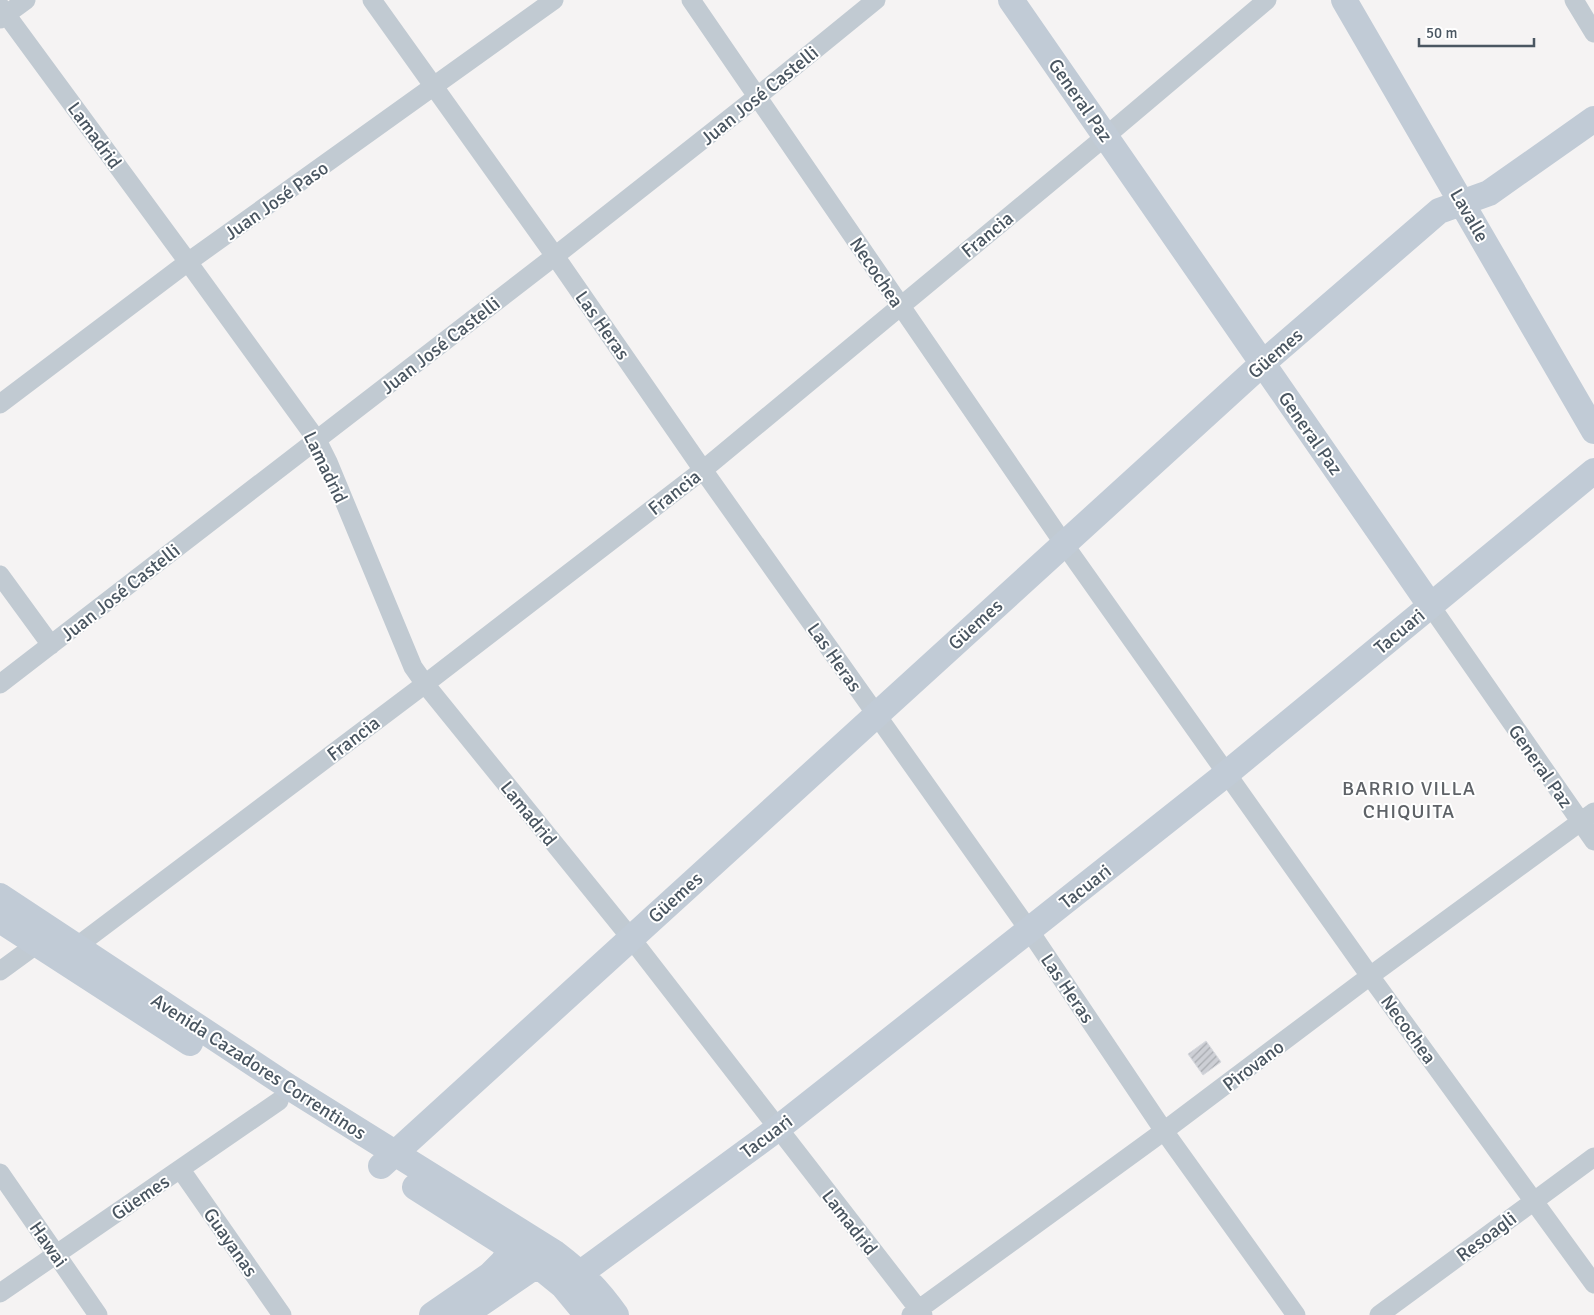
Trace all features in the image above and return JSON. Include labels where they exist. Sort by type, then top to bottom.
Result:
[{"type":"street","points":[[2,13],[26,0]]},
{"type":"street","name":"Las Heras","points":[[372,0],[555,256],[703,470],[1029,930],[1164,1132],[1296,1315]]},
{"type":"street","name":"Juan José Paso","points":[[0,404],[188,262],[554,0]]},
{"type":"street","name":"Necochea","points":[[691,0],[1064,544],[1370,976],[1594,1284]]},
{"type":"street","name":"Juan José Castelli","points":[[0,684],[555,256],[876,0]]},
{"type":"street","name":"General Paz","points":[[1011,0],[1430,605],[1587,817],[1594,841]]},
{"type":"street","name":"Francia","points":[[71,955],[703,470],[1268,0]]},
{"type":"street","name":"Lavalle","points":[[1344,0],[1594,431]]},
{"type":"street","points":[[1574,0],[1594,33]]},
{"type":"street","name":"Lamadrid","points":[[2,13],[188,262],[317,440],[328,462],[413,667],[424,684],[630,937],[917,1313]]},
{"type":"street","name":"Güemes","points":[[388,1159],[1263,362],[1439,211],[1489,193],[1594,119]]},
{"type":"street","name":"Tacuari","points":[[572,1279],[778,1129],[1226,774],[1594,471]]},
{"type":"street","points":[[0,575],[51,645]]},
{"type":"street","name":"Pirovano","points":[[917,1313],[1587,817]]},
{"type":"street","name":"Avenida Cazadores Correntinos","points":[[0,896],[43,937],[289,1087],[388,1159],[546,1259],[572,1279]]},
{"type":"street","name":"Avenida Cazadores Correntinos","points":[[0,920],[43,937]]},
{"type":"street","points":[[0,971],[43,937]]},
{"type":"street","name":"Avenida Cazadores Correntinos","points":[[71,955],[279,1101],[388,1159]]},
{"type":"street","name":"Güemes","points":[[0,1293],[279,1101]]},
{"type":"street","name":"Resoagli","points":[[1379,1315],[1594,1157]]},
{"type":"street","name":"Guayanas","points":[[181,1170],[282,1315]]},
{"type":"street","name":"Hawai","points":[[0,1173],[98,1315]]},
{"type":"street","points":[[432,1315],[490,1275],[503,1262],[516,1241]]},
{"type":"street","points":[[464,1315],[546,1259]]},
{"type":"street","points":[[572,1279],[587,1315]]},
{"type":"street","points":[[572,1279],[598,1291],[616,1315]]},
{"type":"building","points":[[1206,1041],[1221,1062],[1203,1075],[1188,1054]]},
{"type":"district","name":"BARRIO VILLA CHIQUITA","points":[[1409,800]]}]
